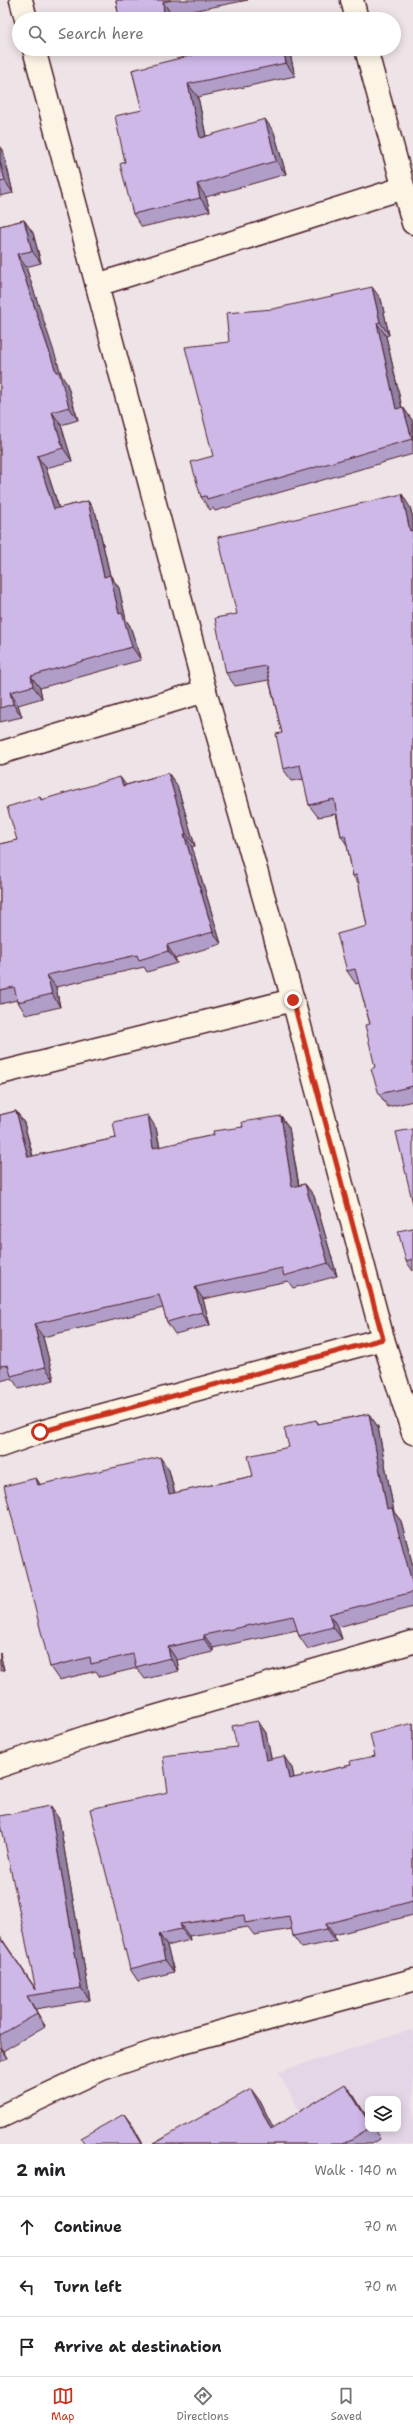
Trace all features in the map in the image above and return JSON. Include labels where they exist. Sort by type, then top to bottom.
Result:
[{"type":"street","points":[[21,0],[24,12]]},
{"type":"street","points":[[352,0],[355,12]]},
{"type":"street","points":[[36,56],[205,691],[293,1000],[383,1339],[413,1433]]},
{"type":"street","points":[[368,56],[413,223]]},
{"type":"street","points":[[97,285],[404,188]]},
{"type":"street","points":[[0,753],[205,691]]},
{"type":"street","points":[[0,1074],[293,1000]]},
{"type":"street","points":[[0,1446],[40,1432],[383,1339]]},
{"type":"street","points":[[0,1766],[92,1735],[413,1642]]},
{"type":"street","points":[[0,2117],[102,2069],[183,2042],[413,1980]]},
{"type":"shaded area","points":[[413,2029],[413,2144],[318,2144],[278,2072]]},
{"type":"building","points":[[116,0],[171,0],[163,2],[164,12],[118,12]]},
{"type":"building","points":[[189,56],[284,56],[286,63],[188,84],[200,138],[265,119],[276,161],[197,184],[200,198],[133,214],[120,164],[125,162],[115,116],[142,110],[132,70]]},
{"type":"building","points":[[0,162],[5,181],[0,182]]},
{"type":"building","points":[[24,220],[32,251],[17,254],[56,372],[59,372],[69,407],[52,412],[63,448],[37,456],[54,509],[88,501],[104,577],[110,575],[119,614],[122,613],[132,647],[31,676],[33,686],[10,692],[13,704],[0,708],[0,226]]},
{"type":"building","points":[[372,287],[380,322],[377,323],[396,409],[403,407],[412,439],[207,499],[206,496],[201,497],[191,462],[213,456],[185,347],[229,342],[226,313],[273,309]]},
{"type":"building","points":[[402,494],[410,531],[413,530],[413,1086],[379,1094],[371,1069],[375,1067],[365,1025],[370,1024],[355,969],[347,971],[337,934],[367,926],[357,875],[353,876],[345,835],[341,836],[334,799],[309,805],[300,765],[283,769],[276,734],[282,733],[266,666],[226,673],[215,618],[237,614],[218,537]]},
{"type":"building","points":[[168,773],[186,834],[184,834],[213,932],[167,945],[168,951],[139,960],[137,955],[47,975],[52,994],[18,1002],[14,987],[0,990],[0,844],[17,840],[7,807],[40,797],[41,800],[120,777],[123,786]]},
{"type":"building","points":[[16,1111],[28,1157],[116,1138],[113,1122],[148,1115],[153,1148],[214,1135],[213,1131],[243,1127],[242,1122],[281,1116],[292,1187],[305,1184],[328,1263],[284,1276],[282,1268],[195,1287],[202,1312],[167,1322],[159,1295],[34,1324],[45,1367],[11,1376],[8,1365],[0,1366],[0,1115]]},
{"type":"building","points":[[413,1129],[413,1204],[396,1132]]},
{"type":"building","points":[[413,1228],[413,1259],[406,1261],[398,1231]]},
{"type":"building","points":[[369,1414],[387,1509],[392,1508],[413,1586],[413,1592],[329,1614],[333,1627],[299,1636],[293,1616],[204,1635],[204,1639],[168,1647],[170,1658],[136,1667],[133,1654],[91,1664],[90,1657],[50,1667],[4,1486],[36,1478],[38,1485],[160,1457],[169,1494],[253,1476],[248,1456],[289,1447],[284,1428],[316,1420],[318,1424]]},
{"type":"building","points":[[258,1721],[266,1760],[284,1756],[289,1779],[351,1765],[350,1761],[375,1756],[370,1734],[413,1723],[413,1901],[326,1924],[327,1929],[293,1936],[289,1916],[245,1923],[244,1915],[180,1924],[181,1929],[159,1934],[165,1960],[130,1969],[90,1809],[168,1792],[163,1756],[237,1747],[232,1726]]},
{"type":"building","points":[[50,1806],[81,1988],[27,1996],[37,2014],[0,2035],[0,1937],[36,1990],[0,1816]]},
{"type":"building","points":[[345,2084],[365,2116],[365,2131],[343,2144],[153,2144],[251,2089],[271,2129]]},
{"type":"building","points":[[124,2114],[142,2144],[85,2144],[81,2138]]},
{"type":"route","points":[[40,1432],[383,1339],[293,1000]]}]
